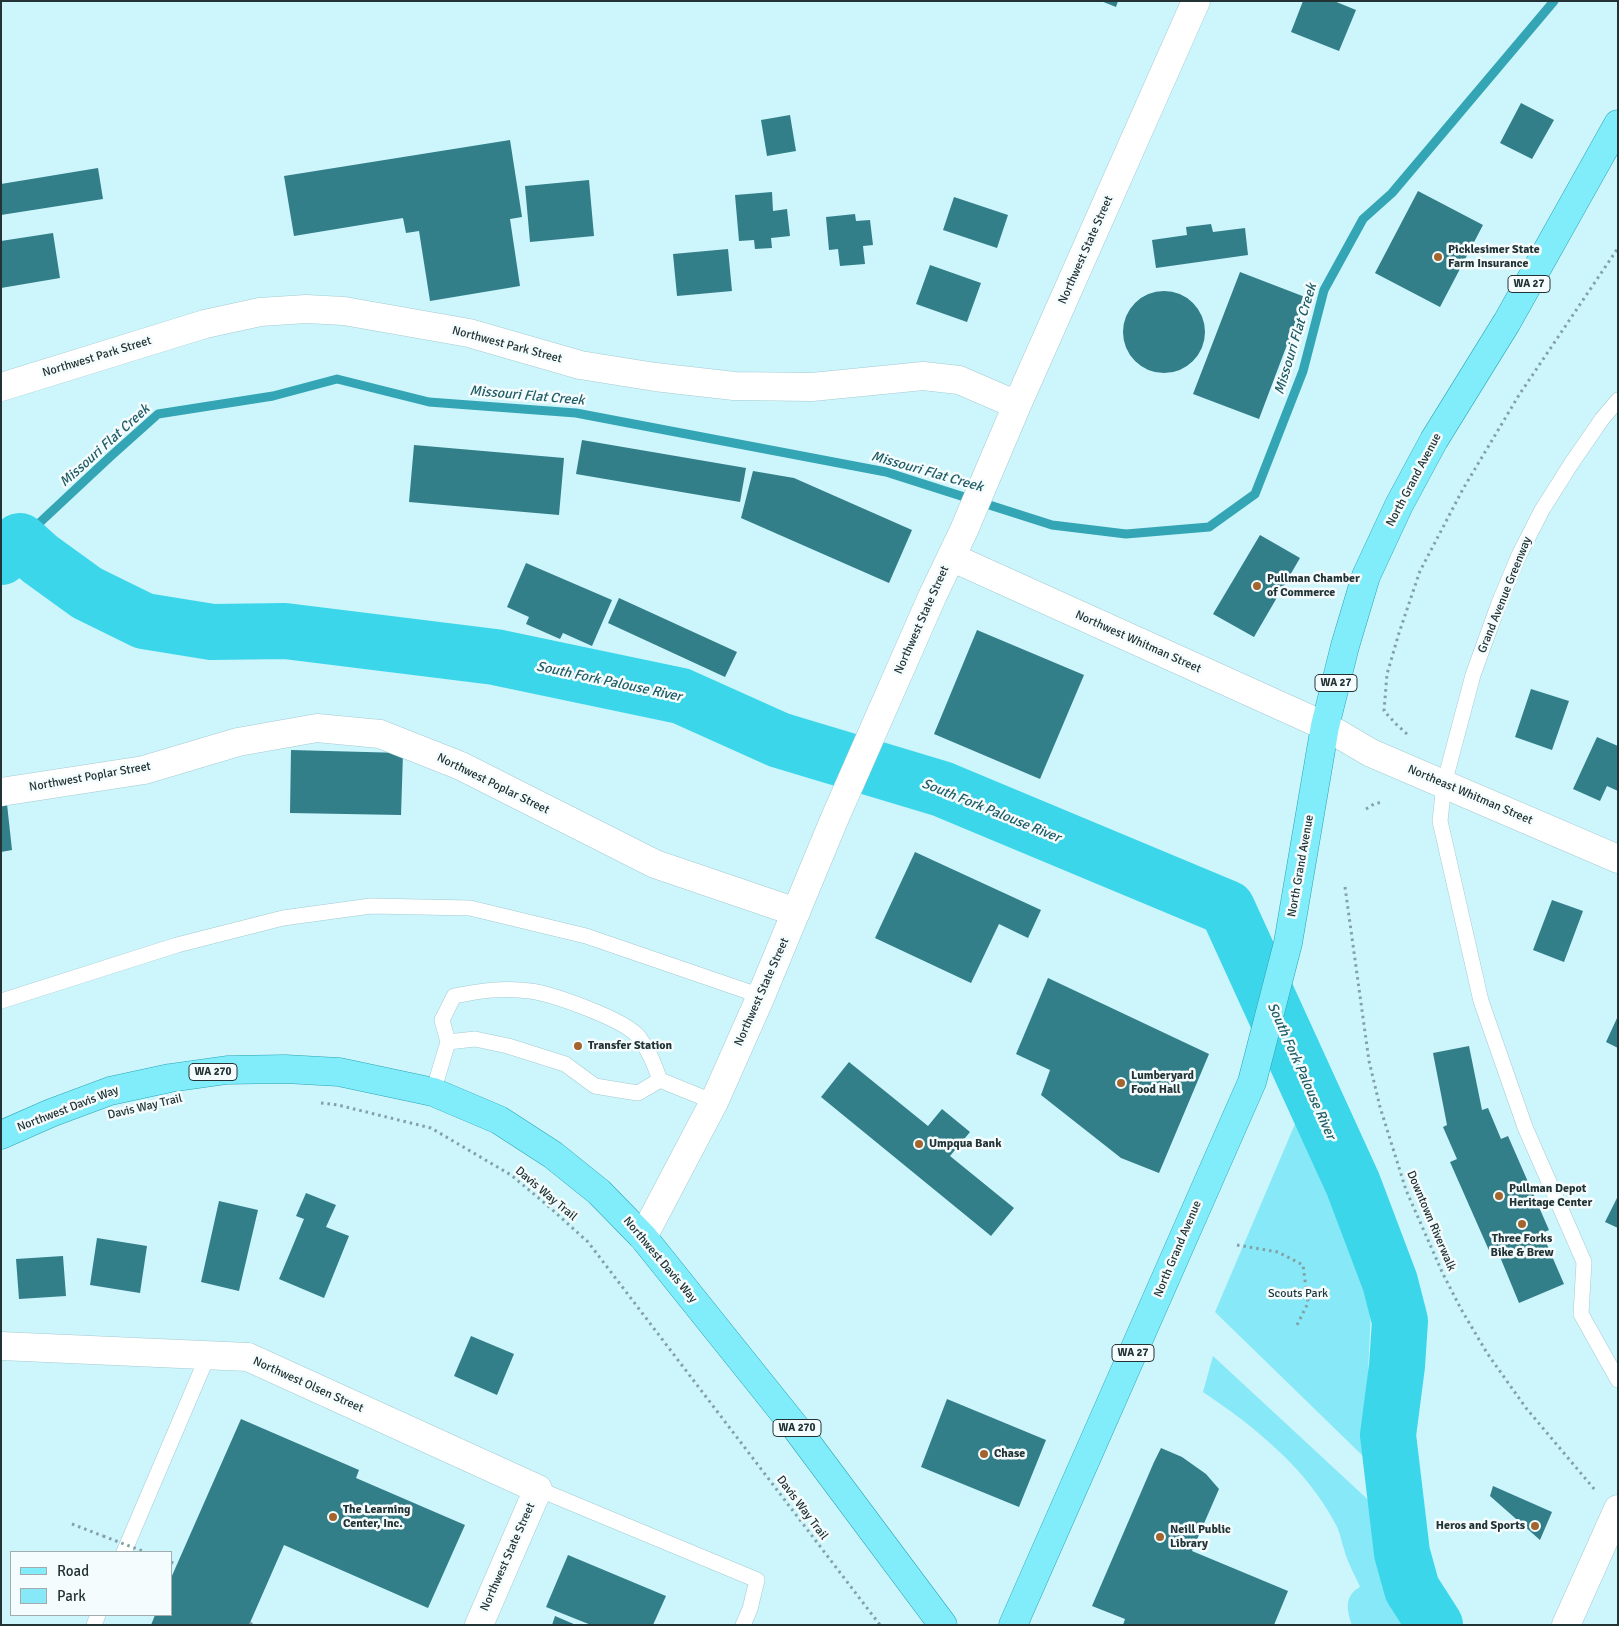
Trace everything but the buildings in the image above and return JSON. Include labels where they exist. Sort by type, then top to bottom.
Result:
[{"type":"main road","name":"North Grand Avenue","points":[[1014,1625],[1252,1082],[1288,943],[1325,726],[1345,646],[1366,576],[1399,505],[1434,440],[1507,322],[1618,124]]},
{"type":"main road","name":"Northwest Davis Way","points":[[1,1135],[110,1091],[170,1078],[227,1070],[285,1069],[339,1072],[433,1092],[499,1120],[553,1155],[599,1192],[643,1237],[796,1428],[943,1625]]},
{"type":"street","name":"Northwest State Street","points":[[643,1237],[714,1102],[761,996],[834,820],[964,530],[1017,405],[1196,1]]},
{"type":"street","name":"Northwest Park Street","points":[[1,387],[205,324],[260,312],[306,309],[344,311],[469,332],[580,365],[655,378],[734,386],[812,387],[923,376],[958,380],[1017,405]]},
{"type":"street","name":"Northwest Whitman Street","points":[[951,557],[1325,726]]},
{"type":"street","name":"Northeast Whitman Street","points":[[1325,726],[1371,753],[1618,859]]},
{"type":"street","name":"Northwest Poplar Street","points":[[1,792],[144,770],[238,742],[317,728],[380,734],[461,766],[655,864],[796,912]]},
{"type":"street","name":"Northwest Olsen Street","points":[[1,1346],[248,1358],[538,1489]]},
{"type":"street","name":"Northwest State Street","points":[[478,1625],[538,1489]]},
{"type":"street","points":[[1566,1625],[1617,1510]]},
{"type":"lane","name":"Grand Avenue Greenway","points":[[1618,400],[1602,419],[1571,464],[1542,510],[1519,555],[1473,675],[1444,784],[1440,821],[1481,1001],[1525,1127],[1584,1262],[1581,1314],[1618,1380]]},
{"type":"lane","points":[[1,1000],[178,945],[283,918],[371,906],[470,908],[586,936],[761,996]]},
{"type":"lane","points":[[433,1092],[448,1042],[442,1020],[454,996],[488,989],[530,991],[606,1016],[637,1034],[650,1053],[660,1080],[714,1102]]},
{"type":"lane","points":[[448,1042],[475,1040],[508,1046],[564,1064],[595,1086],[638,1093],[660,1080]]},
{"type":"lane","points":[[124,1551],[208,1355]]},
{"type":"lane","points":[[538,1489],[757,1580],[750,1609],[743,1625]]},
{"type":"path","points":[[1452,752],[1407,734],[1384,711],[1387,674],[1399,633],[1420,571],[1463,489],[1519,396],[1618,248]]},
{"type":"path","points":[[1366,809],[1382,802]]},
{"type":"path","name":"Downtown Riverwalk","points":[[1345,887],[1371,1070],[1380,1108],[1406,1190],[1429,1243],[1461,1309],[1487,1353],[1526,1408],[1593,1487],[1617,1510]]},
{"type":"path","name":"Davis Way Trail","points":[[312,1102],[338,1105],[431,1128],[511,1175],[547,1204],[588,1242],[880,1625]]},
{"type":"path","points":[[1238,1245],[1278,1252],[1303,1265],[1308,1303],[1296,1327]]},
{"type":"path","points":[[72,1524],[141,1551]]},
{"type":"path","points":[[172,1562],[177,1565]]},
{"type":"green space","name":"Scouts Park","points":[[1298,1117],[1372,1289],[1364,1457],[1215,1312]]},
{"type":"green space","points":[[1213,1356],[1377,1508],[1391,1587],[1421,1625],[1352,1625],[1348,1608],[1349,1598],[1360,1587],[1347,1559],[1335,1523],[1323,1503],[1294,1466],[1260,1434],[1203,1392]]},
{"type":"waterway","name":"Missouri Flat Creek","points":[[20,541],[158,414],[273,396],[337,379],[429,402],[576,413],[886,472],[1052,525],[1126,534],[1209,527],[1255,494],[1303,371],[1324,290],[1363,219],[1392,193],[1554,1]]},
{"type":"waterway","name":"South Fork Palouse River","points":[[1,557],[20,541],[40,559],[87,593],[144,621],[212,632],[285,631],[495,657],[681,696],[779,740],[942,789],[1227,908],[1353,1184],[1390,1282],[1400,1321],[1397,1366],[1388,1435],[1402,1553],[1412,1589],[1435,1625]]},
{"type":"place","name":"Picklesimer State Farm Insurance","points":[[1438,257]]},
{"type":"place","name":"Pullman Chamber of Commerce","points":[[1257,586]]},
{"type":"place","name":"Transfer Station","points":[[578,1046]]},
{"type":"place","name":"Lumberyard Food Hall","points":[[1121,1083]]},
{"type":"place","name":"Umpqua Bank","points":[[919,1144]]},
{"type":"place","name":"Pullman Depot Heritage Center","points":[[1499,1196]]},
{"type":"place","name":"Three Forks Bike & Brew","points":[[1522,1224]]},
{"type":"place","name":"Chase","points":[[984,1454]]},
{"type":"place","name":"The Learning Center, Inc.","points":[[333,1517]]},
{"type":"place","name":"Heros and Sports","points":[[1535,1526]]},
{"type":"place","name":"Neill Public Library","points":[[1160,1537]]}]
